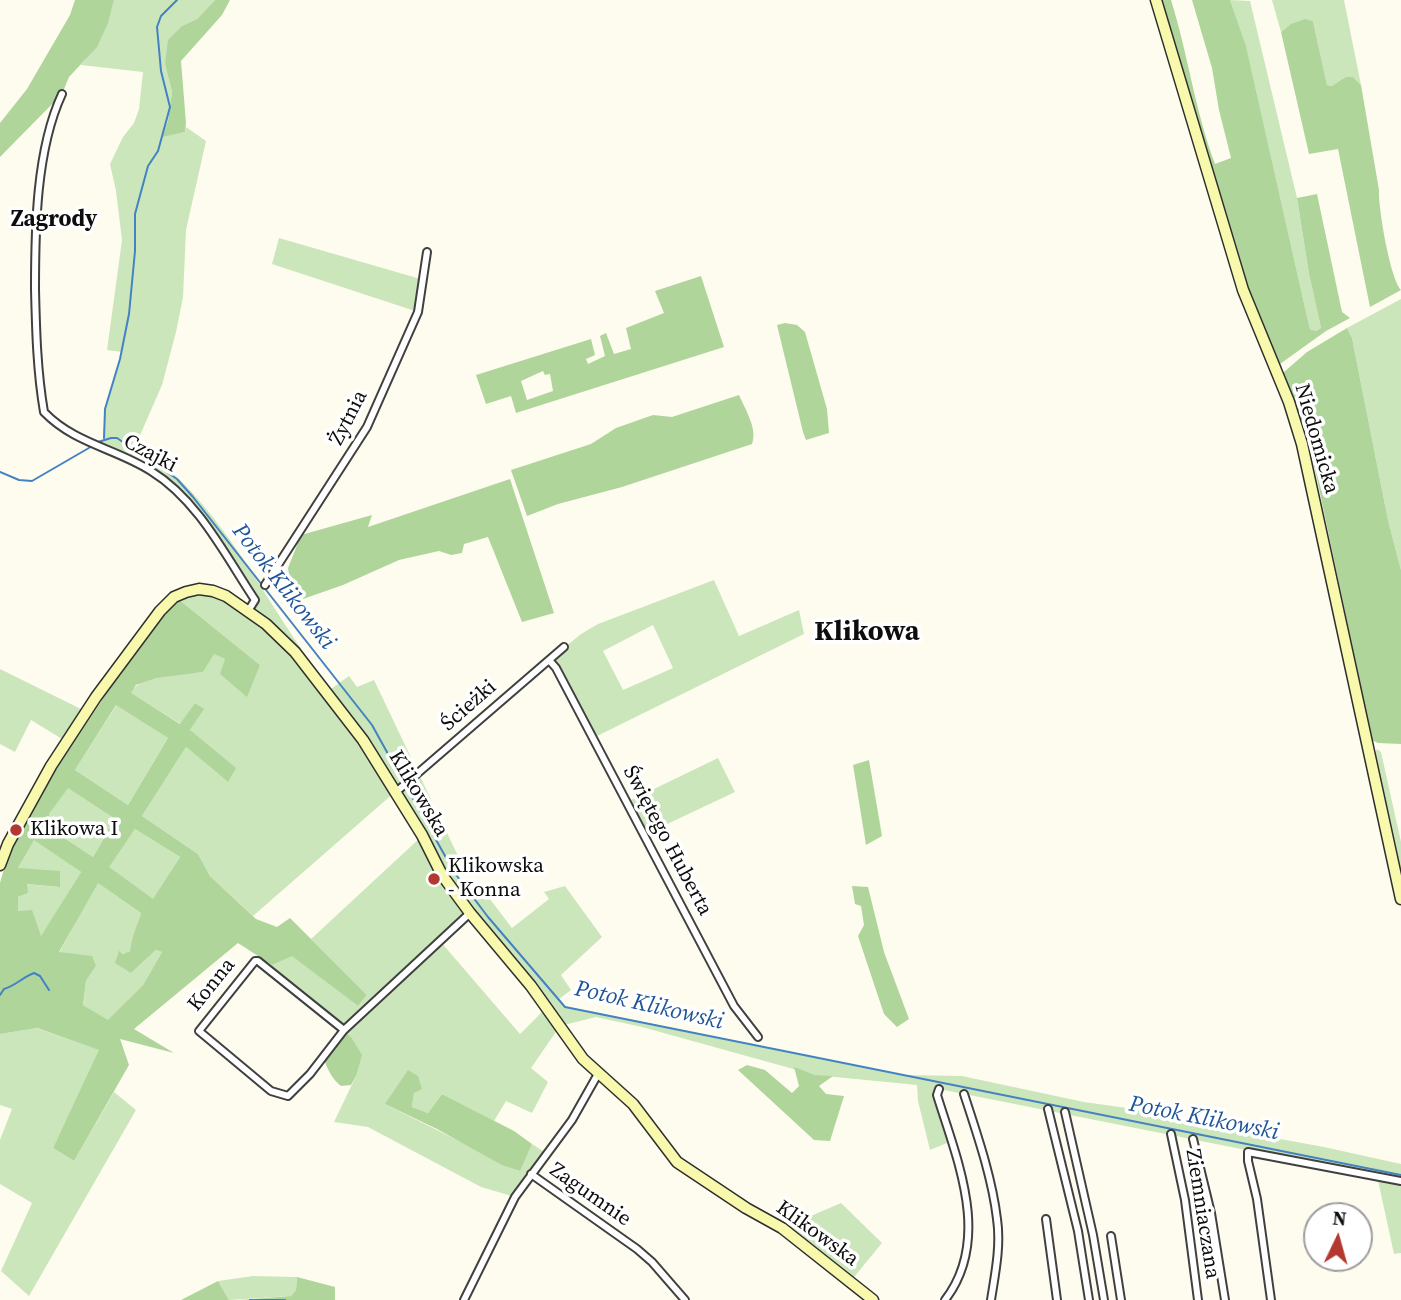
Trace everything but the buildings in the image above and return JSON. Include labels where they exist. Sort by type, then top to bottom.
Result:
[{"type":"street","name":"Niedomicka","points":[[1156,0],[1243,290],[1289,402],[1302,444],[1401,899]]},
{"type":"street","name":"Czajki","points":[[62,94],[55,110],[38,192],[37,366],[44,412],[65,430],[98,448],[131,459],[176,488],[255,600],[248,611]]},
{"type":"street","name":"Żytnia","points":[[265,584],[367,427],[418,312],[428,252]]},
{"type":"street","name":"Klikowska","points":[[0,866],[8,845],[51,766],[96,697],[160,611],[174,597],[199,589],[226,596],[266,624],[295,652],[398,789],[442,875],[470,913],[531,986],[583,1059],[633,1104],[677,1162],[746,1208],[782,1228],[873,1300]]},
{"type":"street","name":"Ścieżki","points":[[398,789],[564,647]]},
{"type":"street","name":"Świętego Huberta","points":[[549,660],[556,668],[734,1006],[758,1037]]},
{"type":"street","name":"Konna","points":[[344,1030],[255,961],[198,1031],[271,1091],[288,1097],[310,1074],[344,1030],[470,913]]},
{"type":"street","name":"Zagumnie","points":[[598,1074],[572,1120],[531,1174],[637,1249],[685,1300]]},
{"type":"street","points":[[939,1089],[937,1095],[963,1175],[967,1218],[967,1241],[961,1275],[945,1300]]},
{"type":"street","points":[[964,1094],[997,1218],[996,1271],[991,1300]]},
{"type":"street","points":[[1048,1109],[1078,1231],[1088,1300]]},
{"type":"street","points":[[1065,1112],[1093,1234],[1104,1300]]},
{"type":"street","name":"Ziemniaczana","points":[[1171,1134],[1185,1200],[1198,1300]]},
{"type":"street","name":"Ziemniaczana","points":[[1193,1139],[1211,1213],[1225,1300]]},
{"type":"street","points":[[1271,1300],[1248,1152],[1401,1181]]},
{"type":"street","points":[[464,1300],[515,1197],[531,1174]]},
{"type":"street","points":[[1046,1219],[1057,1300]]},
{"type":"street","points":[[1111,1236],[1121,1300]]},
{"type":"green space","points":[[75,0],[114,0],[108,23],[97,47],[69,77],[62,94],[0,157],[0,123],[27,89],[70,15]]},
{"type":"green space","points":[[114,0],[215,0],[197,19],[182,26],[165,64],[172,92],[163,136],[185,132],[186,127],[206,141],[186,230],[183,297],[176,332],[162,385],[138,440],[138,447],[175,476],[222,529],[293,637],[331,689],[349,676],[357,687],[374,680],[459,858],[449,865],[469,892],[480,886],[512,928],[549,899],[544,892],[565,886],[602,937],[561,975],[571,990],[559,999],[565,1006],[903,1075],[962,1076],[1084,1102],[1155,1112],[1182,1121],[1401,1164],[1401,1253],[1394,1254],[1377,1176],[939,1089],[937,1095],[952,1141],[930,1150],[918,1101],[917,1085],[815,1075],[642,1027],[596,1017],[560,1026],[531,1068],[548,1082],[532,1113],[506,1101],[494,1121],[442,1094],[428,1113],[412,1107],[414,1093],[385,1104],[519,1171],[532,1144],[546,1153],[515,1197],[481,1187],[368,1127],[334,1122],[356,1076],[351,1037],[272,973],[272,965],[292,955],[358,1006],[367,995],[311,939],[421,837],[395,792],[253,916],[210,876],[198,854],[142,816],[186,747],[228,782],[190,730],[203,709],[195,703],[181,724],[130,693],[136,686],[153,678],[203,672],[213,653],[225,659],[260,665],[177,598],[199,589],[248,611],[255,600],[184,498],[152,471],[99,446],[103,439],[105,409],[122,352],[107,350],[122,240],[110,164],[123,137],[134,123],[139,109],[143,72],[81,65],[97,43]],"holes":[[[470,913],[546,1008],[520,1034],[440,941]]]},
{"type":"green space","points":[[215,0],[230,0],[222,15],[181,61],[185,132],[162,137],[168,121],[172,92],[165,64],[168,40],[182,26],[197,19]]},
{"type":"green space","points":[[1160,0],[1171,0],[1202,124],[1215,164],[1231,158],[1212,68],[1192,0],[1230,0],[1246,46],[1310,329],[1316,331],[1321,328],[1297,198],[1317,194],[1342,312],[1350,318],[1326,331],[1280,364],[1277,363],[1248,289]]},
{"type":"green space","points":[[1230,0],[1250,1],[1297,198],[1321,328],[1316,331],[1310,329],[1246,47]]},
{"type":"green space","points":[[1272,0],[1344,0],[1361,85],[1353,77],[1332,86],[1327,85],[1313,21],[1296,22],[1281,32]]},
{"type":"green space","points":[[1305,19],[1313,21],[1327,85],[1332,86],[1346,77],[1353,77],[1361,85],[1386,242],[1393,272],[1401,290],[1370,307],[1338,149],[1309,154],[1281,32],[1291,24]]},
{"type":"green space","points":[[279,238],[424,280],[418,312],[272,264]]},
{"type":"green space","points":[[701,276],[724,347],[516,413],[511,396],[486,404],[476,375],[591,339],[595,355],[586,359],[588,364],[605,356],[600,336],[606,333],[614,354],[631,349],[626,328],[664,313],[655,291]],"holes":[[[543,371],[545,375],[550,374],[553,391],[527,400],[521,381]]]},
{"type":"green space","points":[[1401,299],[1401,570],[1388,520],[1352,338],[1347,328]]},
{"type":"green space","points":[[777,325],[797,325],[805,332],[827,409],[829,433],[806,440]]},
{"type":"green space","points":[[1347,328],[1352,338],[1388,520],[1401,570],[1401,744],[1378,743],[1372,740],[1309,441],[1284,378],[1284,372],[1307,352]]},
{"type":"green space","points":[[739,395],[752,426],[752,444],[527,516],[511,470],[591,444],[616,428],[653,415],[672,417]]},
{"type":"green space","points":[[510,479],[554,613],[522,622],[488,537],[464,544],[462,553],[451,555],[439,551],[399,560],[303,599],[292,593],[288,568],[301,535],[372,515],[368,527]]},
{"type":"green space","points":[[714,580],[739,636],[799,610],[804,634],[593,738],[549,660],[598,624]],"holes":[[[653,625],[673,668],[623,690],[603,651]]]},
{"type":"green space","points":[[177,598],[260,665],[247,697],[220,674],[225,659],[214,654],[203,672],[156,678],[136,685],[131,693],[180,724],[195,703],[204,709],[190,730],[236,768],[228,782],[186,747],[142,816],[198,854],[210,876],[256,919],[277,927],[290,918],[367,995],[358,1006],[292,956],[272,965],[238,943],[134,1029],[174,1053],[120,1039],[129,1065],[74,1161],[53,1148],[99,1050],[37,1028],[0,1034],[0,883],[9,851],[25,816],[142,640]],"holes":[[[116,705],[168,738],[128,805],[75,770]],[[68,788],[115,819],[93,857],[51,829],[49,814]],[[135,829],[180,857],[153,899],[109,867]],[[34,840],[81,872],[41,936],[32,910],[18,911],[18,897],[28,893],[27,884],[60,887],[60,871],[18,868]],[[98,883],[141,913],[130,951],[123,954],[119,951],[115,963],[131,973],[156,950],[162,952],[143,985],[108,1020],[83,1005],[86,981],[96,966],[92,956],[59,952]]]},
{"type":"green space","points":[[0,669],[87,712],[67,742],[31,720],[15,752],[0,744]]},
{"type":"green space","points":[[117,704],[168,738],[128,805],[75,770]]},
{"type":"green space","points":[[1377,749],[1381,752],[1401,842],[1401,875],[1375,753]]},
{"type":"green space","points":[[718,758],[735,792],[644,835],[627,802]]},
{"type":"green space","points":[[869,760],[882,836],[866,845],[853,765]]},
{"type":"green space","points":[[67,787],[115,819],[93,857],[51,829],[49,814]]},
{"type":"green space","points":[[135,829],[180,857],[153,900],[108,867]]},
{"type":"green space","points":[[34,839],[81,872],[41,937],[18,911],[18,897],[28,893],[26,884],[59,887],[18,868]]},
{"type":"green space","points":[[97,882],[141,913],[130,951],[123,954],[120,951],[131,973],[156,950],[162,952],[143,985],[108,1021],[83,1005],[86,981],[96,966],[59,953]]},
{"type":"green space","points":[[852,886],[868,887],[884,952],[909,1019],[897,1027],[884,1014],[858,936],[864,925],[861,906],[855,904]]},
{"type":"green space","points":[[36,1028],[100,1050],[53,1148],[74,1161],[114,1092],[136,1110],[29,1296],[1,1271],[32,1203],[0,1184],[0,1140],[12,1109],[0,1105],[0,1034]]},
{"type":"green space","points":[[344,1030],[362,1055],[351,1085],[341,1086],[330,1072],[323,1056]]},
{"type":"green space","points":[[747,1065],[765,1070],[792,1093],[799,1086],[794,1067],[815,1075],[833,1076],[819,1086],[826,1094],[844,1096],[830,1141],[814,1140],[738,1070]]},
{"type":"green space","points":[[408,1070],[418,1076],[422,1089],[414,1093],[412,1107],[428,1113],[442,1094],[514,1131],[532,1144],[520,1171],[502,1165],[385,1104]]},
{"type":"green space","points":[[841,1203],[882,1243],[850,1282],[789,1233],[790,1225]]},
{"type":"green space","points":[[253,1276],[297,1277],[296,1290],[291,1296],[229,1300],[218,1281]]},
{"type":"green space","points":[[297,1277],[335,1287],[335,1300],[240,1300],[291,1296],[296,1290]]},
{"type":"green space","points":[[218,1281],[229,1300],[181,1300]]},
{"type":"waterway","points":[[104,438],[105,409],[120,359],[129,314],[135,251],[135,214],[148,166],[158,151],[170,107],[161,71],[157,27],[161,16],[177,0]]},
{"type":"waterway","name":"Potok Klikowski","points":[[98,442],[117,438],[177,479],[372,725],[403,781]]},
{"type":"waterway","name":"Potok Klikowski","points":[[0,472],[19,480],[32,481],[94,445]]},
{"type":"waterway","name":"Potok Klikowski","points":[[406,786],[454,872],[488,917],[565,1007],[1401,1175]]},
{"type":"waterway","points":[[0,995],[4,989],[34,973],[40,976],[49,990]]},
{"type":"waterway","points":[[250,1300],[285,1300]]},
{"type":"place","name":"Klikowa I","points":[[16,830]]},
{"type":"place","name":"Klikowska - Konna","points":[[434,879]]},
{"type":"district","name":"Zagrody","points":[[54,220]]},
{"type":"district","name":"Klikowa","points":[[867,633]]}]
